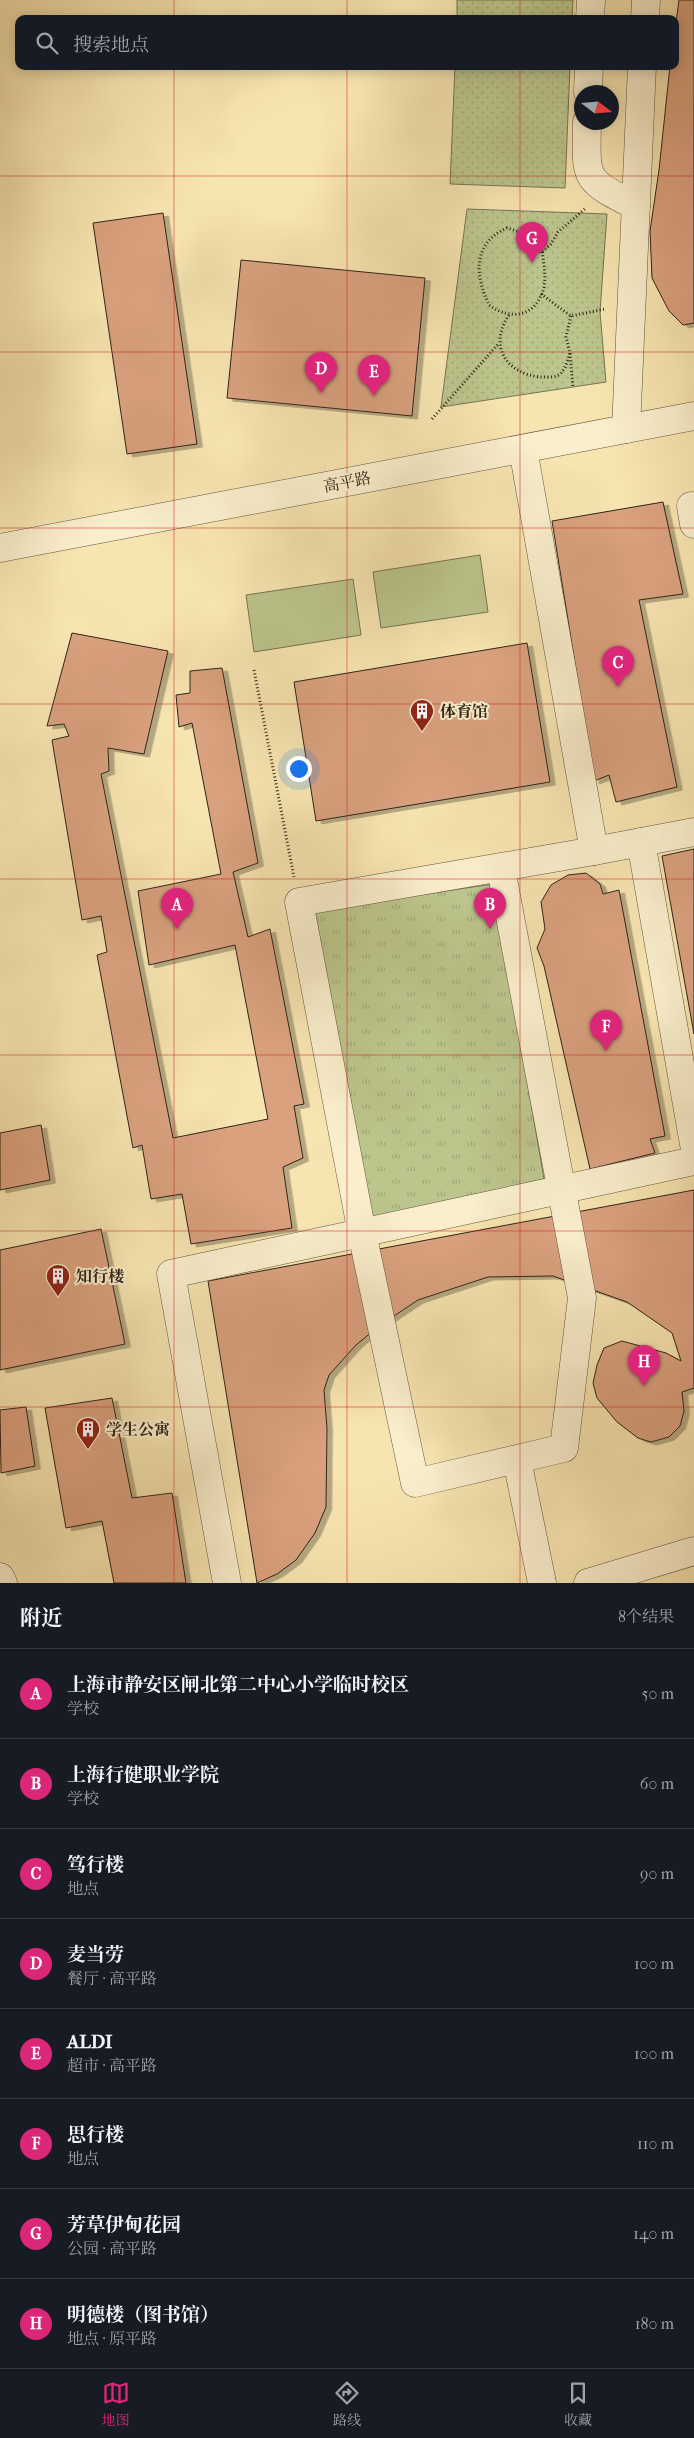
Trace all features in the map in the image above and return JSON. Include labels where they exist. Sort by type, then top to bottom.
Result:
[{"type":"street","points":[[590,15],[591,0]]},
{"type":"street","points":[[645,15],[646,0]]},
{"type":"street","points":[[588,85],[589,70]]},
{"type":"street","points":[[626,430],[642,70]]},
{"type":"street","points":[[587,130],[586,157],[588,174],[594,182],[606,191],[636,206]]},
{"type":"street","name":"高平路","points":[[0,548],[694,416]]},
{"type":"street","points":[[523,449],[594,851]]},
{"type":"street","points":[[501,869],[582,1298],[564,1448],[415,1483],[362,1233],[299,902],[501,869],[694,832]]},
{"type":"street","points":[[641,842],[694,1144]]},
{"type":"street","points":[[227,1583],[171,1274],[694,1162]]},
{"type":"street","points":[[516,1460],[542,1583]]},
{"type":"street","points":[[588,1583],[694,1551]]},
{"type":"street","points":[[0,1578],[3,1583]]},
{"type":"path","points":[[542,252],[551,244],[558,232],[606,191]]},
{"type":"path","points":[[507,228],[521,232],[530,239],[536,250],[542,252],[545,275],[541,294],[531,308],[517,316],[500,312],[489,305],[480,282],[478,267],[489,240],[507,228]]},
{"type":"path","points":[[541,294],[571,316],[590,314],[631,301]]},
{"type":"path","points":[[508,315],[502,325],[499,343],[502,355],[508,362],[525,374],[552,377],[560,374],[570,353]]},
{"type":"path","points":[[571,316],[566,337],[570,353],[573,388]]},
{"type":"path","points":[[432,419],[499,343]]},
{"type":"path","points":[[254,670],[299,902]]},
{"type":"green space","points":[[457,0],[573,0],[572,15],[457,15]]},
{"type":"green space","points":[[455,70],[570,70],[565,188],[450,184]]},
{"type":"green space","points":[[467,209],[607,214],[600,312],[606,382],[441,407]]},
{"type":"green space","points":[[480,555],[488,612],[381,628],[373,572]]},
{"type":"green space","points":[[353,579],[361,635],[254,652],[246,595]]},
{"type":"green space","points":[[493,884],[544,1179],[370,1221],[313,911]]},
{"type":"building","points":[[679,0],[694,0],[694,323],[683,325],[669,311],[652,278],[650,231],[659,170],[670,70],[679,70],[679,15],[677,15]]},
{"type":"building","points":[[163,213],[197,444],[127,454],[93,223]]},
{"type":"building","points":[[241,260],[425,278],[412,416],[227,398]]},
{"type":"building","points":[[663,502],[683,594],[639,600],[677,787],[616,802],[609,775],[594,781],[552,521]]},
{"type":"building","points":[[72,633],[168,651],[144,754],[108,748],[109,771],[101,774],[173,1138],[268,1119],[235,945],[149,965],[138,891],[221,874],[192,723],[179,727],[176,695],[190,693],[190,671],[222,668],[258,863],[233,872],[248,937],[270,929],[304,1104],[294,1106],[303,1158],[283,1167],[292,1228],[191,1244],[182,1194],[151,1199],[142,1145],[133,1148],[97,955],[107,952],[101,916],[82,920],[52,740],[69,736],[64,724],[47,726]]},
{"type":"building","name":"体育馆","points":[[527,643],[550,782],[316,821],[294,682]]},
{"type":"building","points":[[694,849],[694,1034],[662,856]]},
{"type":"building","points":[[586,873],[600,884],[603,894],[619,890],[665,1136],[650,1139],[655,1153],[590,1169],[544,966],[537,948],[545,929],[541,902],[551,885],[568,875]]},
{"type":"building","points":[[41,1125],[50,1180],[0,1190],[0,1133]]},
{"type":"building","points":[[694,1190],[694,1388],[682,1392],[684,1411],[680,1426],[669,1437],[651,1442],[638,1438],[617,1422],[597,1398],[593,1383],[597,1365],[604,1348],[622,1341],[666,1353],[681,1361],[672,1333],[627,1302],[553,1276],[488,1277],[418,1300],[379,1326],[356,1345],[329,1375],[324,1390],[327,1428],[326,1507],[315,1533],[296,1560],[277,1574],[257,1583],[208,1281]]},
{"type":"building","name":"知行楼","points":[[101,1229],[125,1344],[0,1370],[0,1250]]},
{"type":"building","name":"学生公寓","points":[[112,1398],[132,1498],[172,1493],[186,1583],[114,1583],[102,1521],[66,1528],[45,1408]]},
{"type":"building","points":[[26,1407],[35,1466],[1,1473],[0,1410]]},
{"type":"place","name":"芳草伊甸花园","points":[[532,263]]},
{"type":"place","name":"麦当劳","points":[[321,393]]},
{"type":"place","name":"ALDI","points":[[374,396]]},
{"type":"place","name":"笃行楼","points":[[618,687]]},
{"type":"place","name":"体育馆","points":[[422,732]]},
{"type":"place","name":"上海市静安区闸北第二中心小学临时校区","points":[[177,929]]},
{"type":"place","name":"上海行健职业学院","points":[[490,929]]},
{"type":"place","name":"思行楼","points":[[606,1051]]},
{"type":"place","name":"知行楼","points":[[58,1297]]},
{"type":"place","name":"明德楼（图书馆）","points":[[644,1386]]},
{"type":"place","name":"学生公寓","points":[[88,1450]]}]
